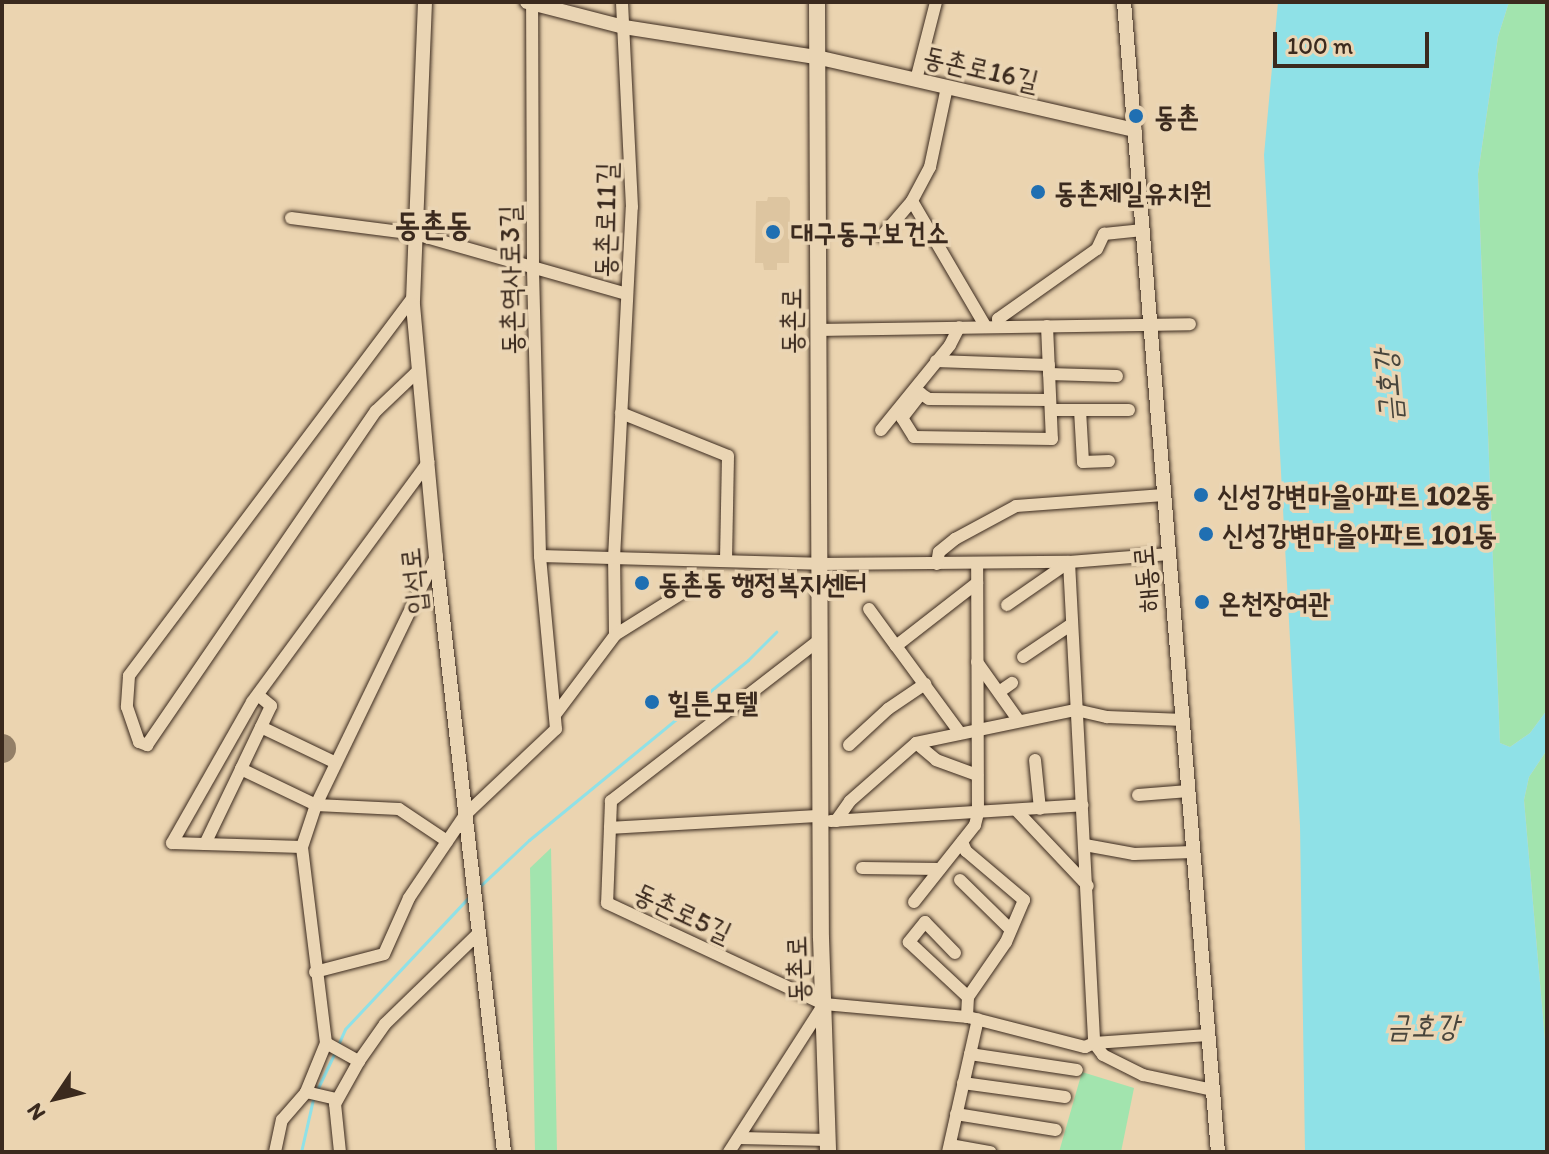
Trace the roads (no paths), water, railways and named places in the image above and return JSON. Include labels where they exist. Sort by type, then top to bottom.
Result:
[{"type":"main road","name":"동촌로","points":[[817,2],[818,641],[825,820],[824,1004],[828,1146]]},
{"type":"street","name":"입석로","points":[[425,2],[414,296],[419,370],[436,557],[504,1152]]},
{"type":"street","name":"동촌로16길","points":[[530,2],[624,27],[816,57],[1135,130]]},
{"type":"street","name":"동촌역사로3길","points":[[465,815],[556,729],[540,556],[530,2]]},
{"type":"street","name":"동촌로11길","points":[[615,635],[614,558],[632,207],[622,2]]},
{"type":"street","points":[[916,80],[936,2]]},
{"type":"street","name":"해동로","points":[[1124,2],[1218,1152]]},
{"type":"street","points":[[882,236],[912,201],[930,167],[947,87]]},
{"type":"street","points":[[912,201],[992,327]]},
{"type":"street","points":[[291,218],[416,234],[627,294]]},
{"type":"street","points":[[992,327],[998,319],[1097,249],[1104,234],[1143,230]]},
{"type":"street","points":[[414,296],[129,676],[127,707],[139,742],[147,745],[376,411],[419,370]]},
{"type":"street","points":[[817,330],[1190,324]]},
{"type":"street","points":[[1047,326],[1050,405],[1052,439],[914,437],[902,418],[921,394],[929,399],[1050,405],[1080,410],[1129,410]]},
{"type":"street","points":[[881,430],[959,327]]},
{"type":"street","points":[[936,361],[1117,376]]},
{"type":"street","points":[[1080,410],[1083,462],[1109,461]]},
{"type":"street","points":[[621,413],[728,456],[726,561]]},
{"type":"street","points":[[302,847],[172,843],[258,695],[428,462]]},
{"type":"street","points":[[937,564],[939,552],[955,539],[1016,506],[1164,495]]},
{"type":"street","points":[[540,556],[818,564],[977,564],[1069,562],[1169,554]]},
{"type":"street","points":[[275,1152],[282,1120],[306,1092],[326,1043],[302,847],[316,805],[436,557]]},
{"type":"street","points":[[1007,605],[1069,562]]},
{"type":"street","points":[[1069,562],[1094,1043],[1103,1055],[1143,1075],[1213,1090]]},
{"type":"street","points":[[914,902],[975,825],[978,813],[977,564]]},
{"type":"street","points":[[896,646],[977,583]]},
{"type":"street","points":[[555,715],[615,635],[695,585]]},
{"type":"street","points":[[869,609],[960,733]]},
{"type":"street","points":[[1023,657],[1072,624]]},
{"type":"street","points":[[818,641],[611,801],[610,828],[978,813],[1082,805]]},
{"type":"street","points":[[977,662],[1019,721]]},
{"type":"street","points":[[999,692],[1012,683]]},
{"type":"street","points":[[849,745],[888,709],[925,684]]},
{"type":"street","points":[[205,844],[271,706],[258,695]]},
{"type":"street","points":[[825,820],[916,743],[1076,710],[1107,717],[1184,720]]},
{"type":"street","points":[[261,727],[336,763]]},
{"type":"street","points":[[916,743],[936,760],[977,775]]},
{"type":"street","points":[[1035,760],[1040,809]]},
{"type":"street","points":[[242,767],[316,805],[399,809],[447,841]]},
{"type":"street","points":[[1138,795],[1189,791]]},
{"type":"street","points":[[1017,811],[1088,886]]},
{"type":"street","points":[[315,972],[384,954],[409,898],[465,815]]},
{"type":"street","name":"동촌로5길","points":[[610,828],[607,903],[824,1004]]},
{"type":"street","points":[[962,842],[966,851],[1024,900],[1011,930],[968,997]]},
{"type":"street","points":[[1085,845],[1134,854],[1193,852]]},
{"type":"street","points":[[862,868],[940,869]]},
{"type":"street","points":[[960,880],[1011,930]]},
{"type":"street","points":[[955,953],[925,922],[909,942],[968,997],[972,1018],[970,1054],[949,1148],[990,1152]]},
{"type":"street","points":[[340,1152],[335,1104],[359,1061],[385,1024],[479,933]]},
{"type":"street","points":[[729,1152],[824,1004],[972,1018],[1085,1047],[1094,1043],[1208,1035]]},
{"type":"street","points":[[326,1043],[359,1061]]},
{"type":"street","points":[[970,1054],[1077,1070]]},
{"type":"street","points":[[963,1083],[1065,1097]]},
{"type":"street","points":[[306,1092],[336,1099]]},
{"type":"street","points":[[956,1114],[1056,1130]]},
{"type":"street","points":[[740,1138],[828,1146]]},
{"type":"water","name":"금호강","points":[[1278,2],[1509,2],[1498,37],[1478,174],[1500,743],[1510,747],[1530,733],[1547,710],[1547,750],[1529,777],[1524,800],[1547,1063],[1547,1152],[1305,1152],[1300,826],[1264,155]]},
{"type":"waterway","points":[[478,888],[529,840],[748,660],[776,632]]},
{"type":"waterway","points":[[338,1045],[345,1029],[470,896]]},
{"type":"waterway","points":[[316,1092],[335,1052]]},
{"type":"waterway","points":[[301,1152],[313,1099]]},
{"type":"place","name":"동촌","points":[[1136,116]]},
{"type":"place","name":"동촌제일유치원","points":[[1038,192]]},
{"type":"place","name":"대구동구보건소","points":[[773,232]]},
{"type":"place","name":"신성강변마을아파트 102동","points":[[1201,495]]},
{"type":"place","name":"신성강변마을아파트 101동","points":[[1206,534]]},
{"type":"place","name":"동촌동 행정복지센터","points":[[642,583]]},
{"type":"place","name":"온천장여관","points":[[1202,602]]},
{"type":"place","name":"힐튼모텔","points":[[652,702]]},
{"type":"district","name":"동촌동","points":[[433,224]]}]
